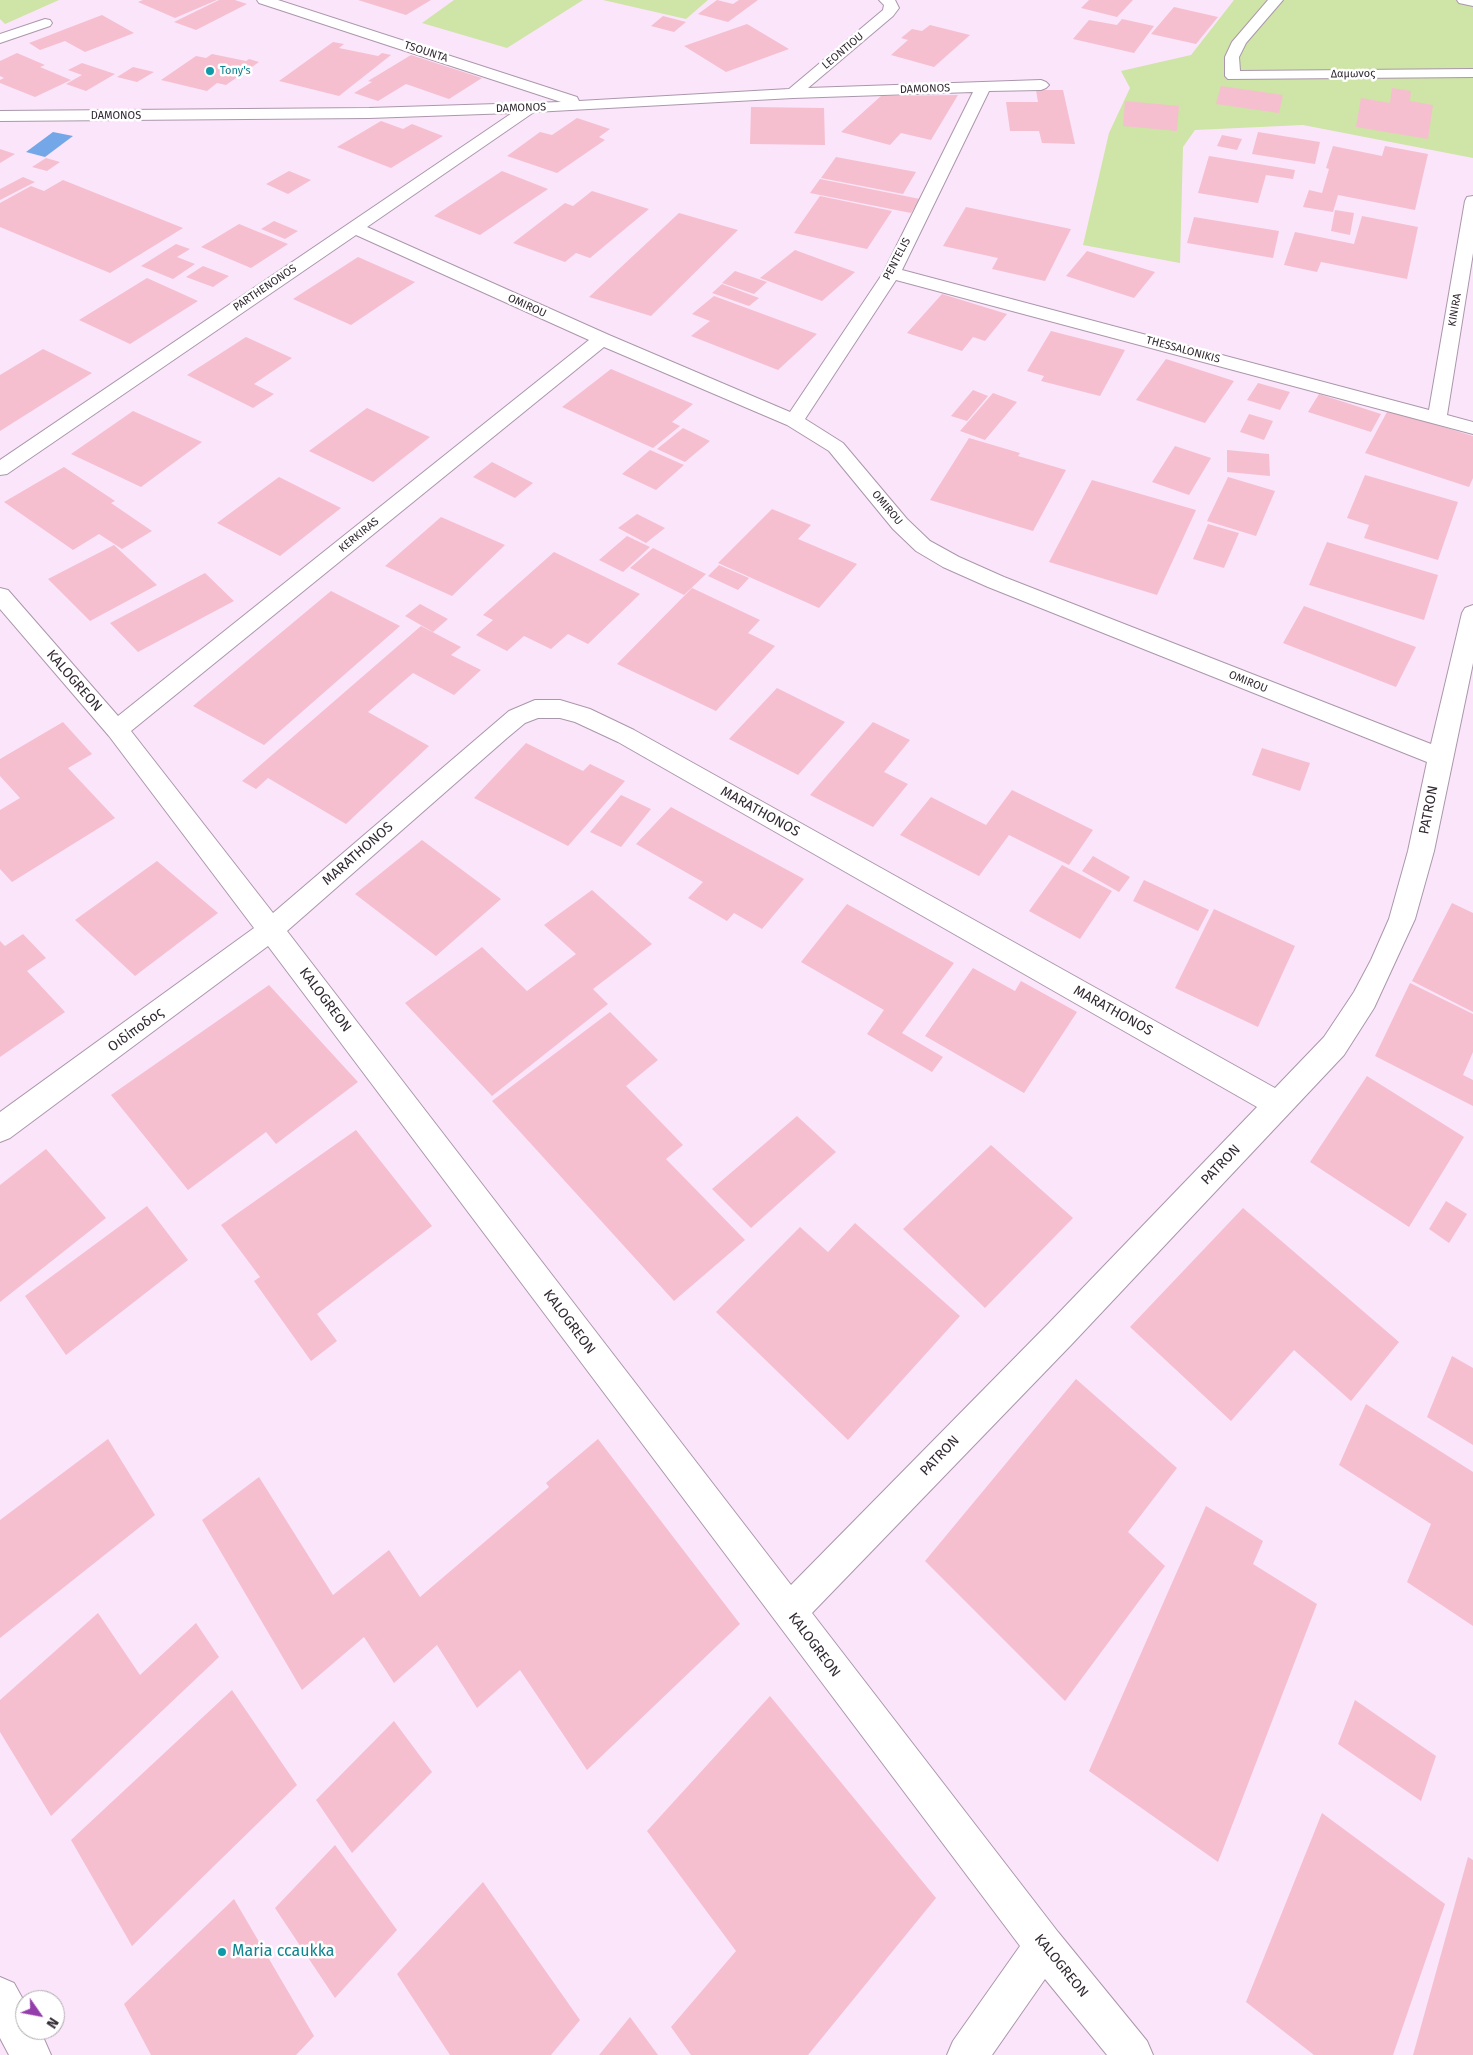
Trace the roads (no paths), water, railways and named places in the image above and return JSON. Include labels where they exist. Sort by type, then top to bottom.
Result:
[{"type":"street","name":"TSOUNTA","points":[[264,0],[588,105]]},
{"type":"street","name":"Δαμωνος","points":[[1276,0],[1239,42],[1232,57],[1233,76],[1473,73]]},
{"type":"street","points":[[1464,0],[1473,2]]},
{"type":"street","name":"LEONTIOU","points":[[793,93],[889,4]]},
{"type":"street","points":[[0,39],[44,23]]},
{"type":"street","name":"DAMONOS","points":[[0,116],[295,115],[530,108],[793,93],[1041,85]]},
{"type":"street","name":"PENTELIS","points":[[794,421],[892,273],[983,87]]},
{"type":"street","name":"PARTHENONOS","points":[[0,468],[530,108]]},
{"type":"street","name":"KINIRA","points":[[1437,418],[1473,201]]},
{"type":"street","name":"OMIROU","points":[[353,227],[602,340],[794,421],[836,446],[900,524],[923,546],[951,562],[996,582],[1440,757]]},
{"type":"street","name":"THESSALONIKIS","points":[[892,273],[1473,428]]},
{"type":"street","name":"KERKIRAS","points":[[117,730],[602,340]]},
{"type":"street","name":"KALOGREON","points":[[0,595],[117,730],[1044,1946],[1133,2055]]},
{"type":"street","name":"PATRON","points":[[789,1612],[1060,1334],[1334,1046],[1364,1000],[1402,919],[1421,851],[1440,757],[1473,613]]},
{"type":"street","name":"MARATHONOS","points":[[271,930],[517,717],[535,709],[560,709],[582,715],[626,736],[1278,1104]]},
{"type":"street","name":"Οιδίποδος","points":[[0,1129],[271,930]]},
{"type":"street","points":[[967,2055],[1044,1946]]},
{"type":"street","points":[[0,1997],[31,2055]]},
{"type":"water","points":[[53,132],[73,136],[45,157],[26,152]]},
{"type":"place","name":"Tony's","points":[[210,71]]},
{"type":"place","name":"Maria ccaukka","points":[[222,1952]]}]
